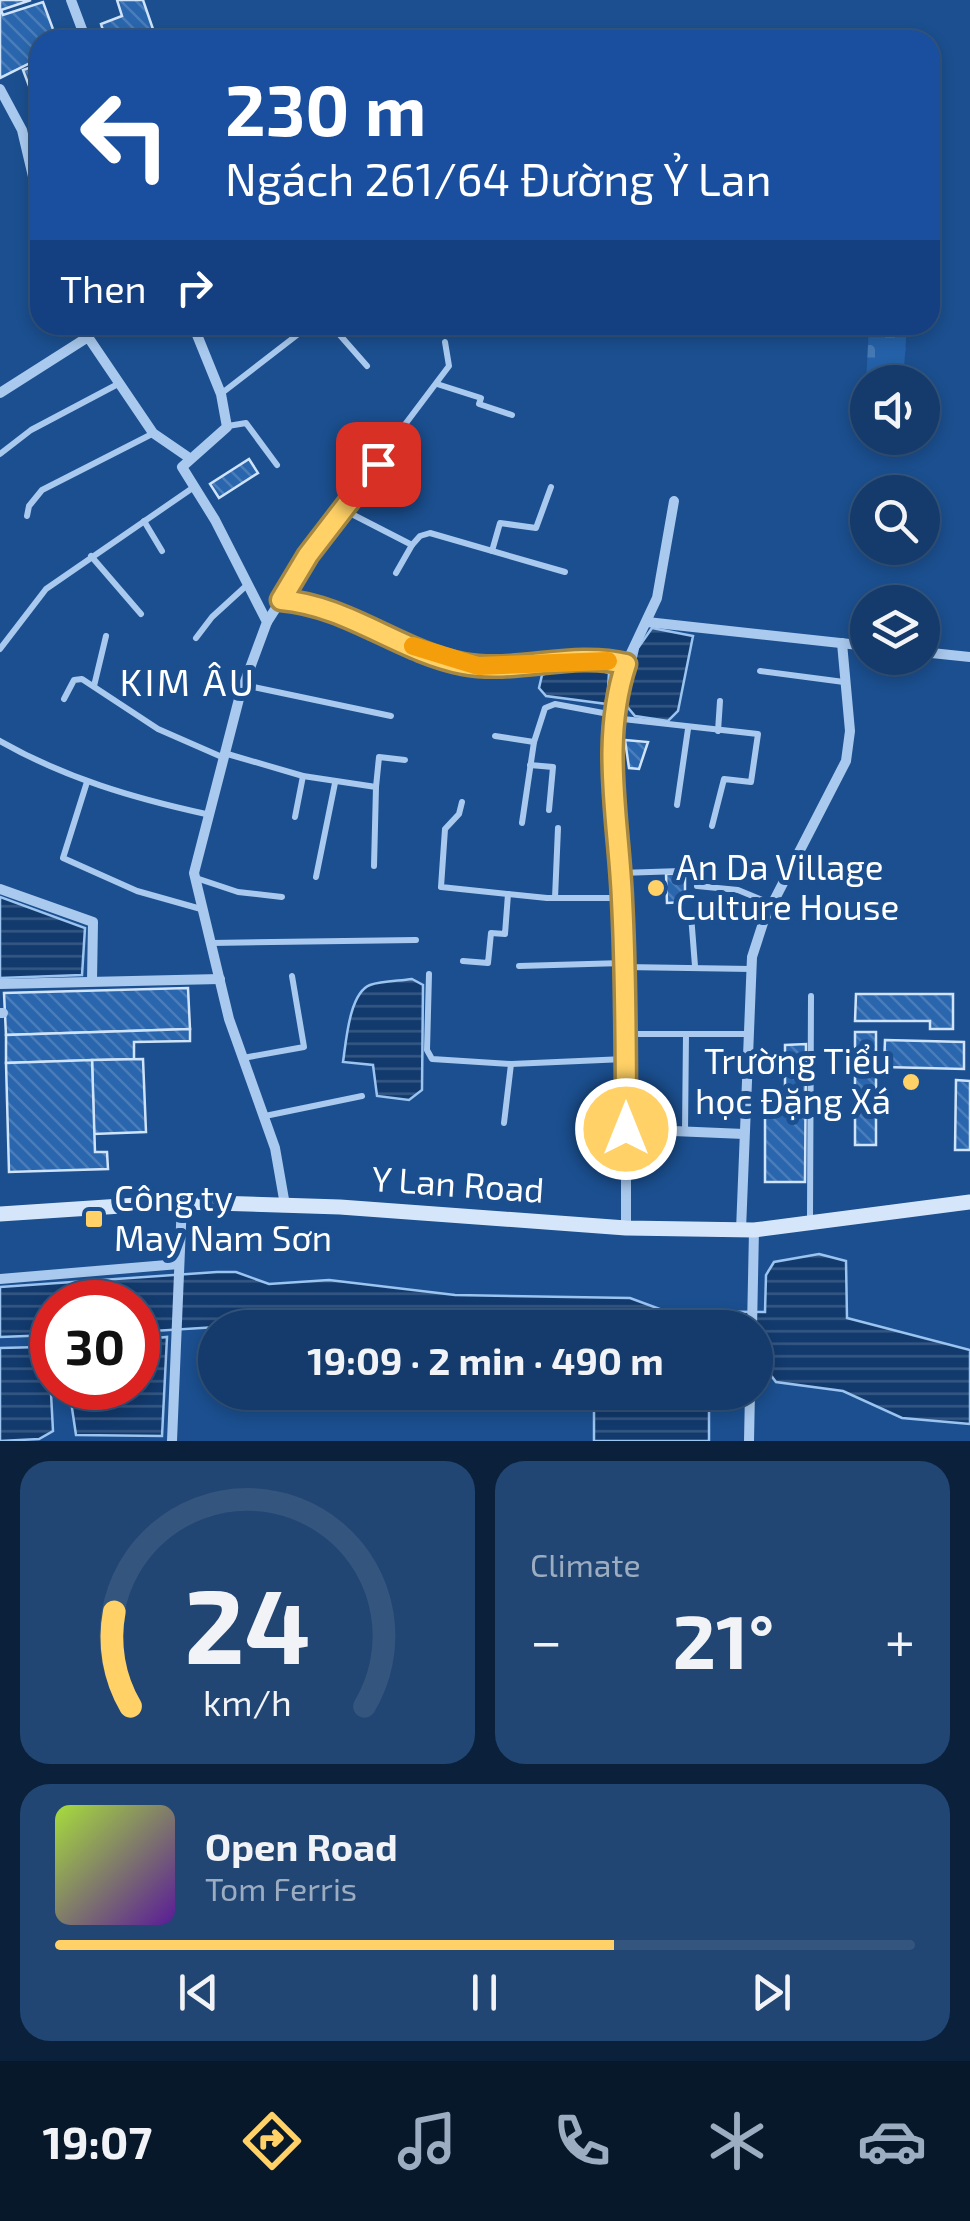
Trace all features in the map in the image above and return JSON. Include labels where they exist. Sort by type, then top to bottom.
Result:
[{"type":"main road","name":"Y Lan Road","points":[[0,1214],[182,1202],[285,1205],[626,1228],[748,1230],[810,1226],[970,1202]]},
{"type":"street","points":[[72,0],[82,30]]},
{"type":"street","points":[[0,89],[22,130],[30,164]]},
{"type":"street","points":[[197,335],[221,394],[227,426],[188,457],[182,467],[267,622]]},
{"type":"street","points":[[0,393],[88,337],[153,434],[188,457]]},
{"type":"street","points":[[626,1228],[626,1034],[622,898],[612,782],[614,717],[626,664],[657,598],[674,501]]},
{"type":"street","points":[[285,1205],[264,1116],[220,978],[195,878],[222,755],[267,622],[281,600],[336,610],[426,653],[464,664],[490,666],[588,659],[626,664]]},
{"type":"street","points":[[646,622],[850,644]]},
{"type":"street","points":[[752,1310],[744,1134],[750,969],[772,904],[846,761],[850,731],[842,643]]},
{"type":"street","points":[[940,654],[970,658]]},
{"type":"street","points":[[0,889],[93,922],[92,982]]},
{"type":"street","points":[[0,984],[220,978]]},
{"type":"street","points":[[626,1129],[744,1134]]},
{"type":"street","points":[[172,1441],[182,1202]]},
{"type":"street","points":[[0,1279],[179,1264]]},
{"type":"street","points":[[749,1441],[750,1410]]},
{"type":"lane","points":[[221,394],[297,335]]},
{"type":"lane","points":[[340,335],[367,366]]},
{"type":"lane","points":[[281,600],[404,421],[421,407],[448,366],[444,342]]},
{"type":"lane","points":[[0,454],[31,430],[120,383]]},
{"type":"lane","points":[[436,384],[482,398],[479,404],[512,415]]},
{"type":"lane","points":[[227,426],[241,420],[246,423],[277,465]]},
{"type":"lane","points":[[27,516],[29,506],[42,490],[153,434]]},
{"type":"lane","points":[[0,648],[46,589],[194,487]]},
{"type":"lane","points":[[492,551],[500,523],[536,528],[550,487]]},
{"type":"lane","points":[[342,508],[412,545]]},
{"type":"lane","points":[[144,521],[162,550]]},
{"type":"lane","points":[[396,573],[412,545],[420,536],[430,534],[565,572]]},
{"type":"lane","points":[[91,556],[141,614]]},
{"type":"lane","points":[[196,638],[212,617],[248,584]]},
{"type":"lane","points":[[94,686],[106,636]]},
{"type":"lane","points":[[760,670],[846,682]]},
{"type":"lane","points":[[64,699],[76,678],[158,729],[222,755],[335,783],[376,787]]},
{"type":"lane","points":[[244,685],[391,716]]},
{"type":"lane","points":[[718,731],[720,701]]},
{"type":"lane","points":[[522,823],[534,742],[542,714],[550,705],[688,728],[758,734],[751,782],[724,779],[712,826]]},
{"type":"lane","points":[[677,806],[688,728]]},
{"type":"lane","points":[[495,736],[534,742]]},
{"type":"lane","points":[[0,740],[87,782],[206,814]]},
{"type":"lane","points":[[374,866],[378,758],[405,760]]},
{"type":"lane","points":[[530,766],[552,767],[549,810]]},
{"type":"lane","points":[[294,818],[303,776]]},
{"type":"lane","points":[[87,782],[63,858],[137,892],[201,909]]},
{"type":"lane","points":[[316,877],[335,783]]},
{"type":"lane","points":[[462,802],[459,814],[445,829],[439,884],[445,888],[555,898],[622,898]]},
{"type":"lane","points":[[555,898],[558,828]]},
{"type":"lane","points":[[620,873],[682,871]]},
{"type":"lane","points":[[195,878],[238,892],[282,897]]},
{"type":"lane","points":[[696,886],[738,890],[772,904]]},
{"type":"lane","points":[[463,961],[488,963],[491,933],[505,934],[508,894]]},
{"type":"lane","points":[[691,914],[695,966]]},
{"type":"lane","points":[[211,944],[416,940]]},
{"type":"lane","points":[[519,966],[750,969]]},
{"type":"lane","points":[[429,974],[427,1050],[432,1059],[511,1064],[626,1059]]},
{"type":"lane","points":[[244,1058],[304,1047],[292,976]]},
{"type":"lane","points":[[810,1226],[812,996]]},
{"type":"lane","points":[[626,1034],[748,1034]]},
{"type":"lane","points":[[685,1131],[686,1034]]},
{"type":"lane","points":[[504,1123],[511,1064]]},
{"type":"lane","points":[[264,1116],[362,1096]]},
{"type":"green space","points":[[868,335],[906,335],[904,365],[867,365]]},
{"type":"shaded area","points":[[652,628],[693,636],[678,711],[668,721],[635,716],[625,704],[638,648]]},
{"type":"shaded area","points":[[588,667],[609,673],[607,704],[546,696],[539,688],[542,675],[557,668]]},
{"type":"shaded area","points":[[0,897],[85,928],[82,975],[0,978]]},
{"type":"shaded area","points":[[412,979],[423,985],[422,1090],[409,1100],[377,1096],[373,1065],[343,1062],[353,1008],[370,985]]},
{"type":"shaded area","points":[[819,1254],[846,1261],[847,1318],[970,1350],[970,1424],[902,1418],[843,1391],[776,1382],[773,1310],[765,1310],[766,1275],[774,1262]]},
{"type":"shaded area","points":[[236,1272],[269,1284],[329,1280],[455,1295],[630,1298],[662,1310],[198,1310],[198,1328],[160,1331],[160,1280],[101,1280]]},
{"type":"shaded area","points":[[30,1285],[30,1336],[0,1337],[0,1287]]},
{"type":"shaded area","points":[[167,1337],[162,1436],[76,1435],[72,1410],[160,1410],[160,1338]]},
{"type":"shaded area","points":[[30,1347],[30,1410],[52,1410],[53,1431],[39,1439],[0,1441],[0,1348]]},
{"type":"shaded area","points":[[594,1410],[709,1410],[709,1441],[594,1441]]},
{"type":"building","points":[[0,0],[31,0],[1,10],[3,15],[43,2],[53,30],[30,30],[30,63],[0,78]]},
{"type":"building","points":[[117,0],[143,0],[153,30],[103,30],[101,24],[122,16]]},
{"type":"building","points":[[30,68],[30,89],[23,70]]},
{"type":"building","points":[[249,459],[258,473],[219,498],[210,484]]},
{"type":"building","points":[[625,740],[648,742],[639,769],[629,768]]},
{"type":"building","points":[[685,873],[685,902],[667,903],[666,874]]},
{"type":"building","points":[[188,988],[190,1029],[6,1035],[4,993]]},
{"type":"building","points":[[856,994],[953,994],[953,1029],[930,1029],[930,1021],[855,1021]]},
{"type":"building","points":[[190,1029],[190,1041],[134,1042],[134,1059],[6,1063],[6,1035]]},
{"type":"building","points":[[855,1032],[876,1032],[876,1145],[855,1145]]},
{"type":"building","points":[[885,1040],[964,1042],[964,1069],[884,1067]]},
{"type":"building","points":[[806,1044],[805,1182],[765,1182],[765,1108],[785,1108],[785,1045]]},
{"type":"building","points":[[143,1059],[146,1132],[94,1134],[92,1060]]},
{"type":"building","points":[[92,1060],[95,1152],[107,1152],[108,1169],[9,1172],[6,1063]]},
{"type":"building","points":[[956,1080],[970,1081],[970,1150],[955,1150]]},
{"type":"slow traffic","points":[[413,646],[438,657],[478,666],[574,659],[608,661]]},
{"type":"place","name":"An Da Village Culture House","points":[[656,888]]},
{"type":"place","name":"Trường Tiểu học Đặng Xá","points":[[911,1082]]},
{"type":"place","name":"Công ty May Nam Sơn","points":[[94,1219]]},
{"type":"district","name":"KIM ÂU","points":[[188,683]]},
{"type":"route","points":[[378,464],[308,555],[281,600],[336,610],[426,653],[464,664],[490,666],[588,659],[626,664],[616,703],[612,782],[622,898],[626,1129]]}]
